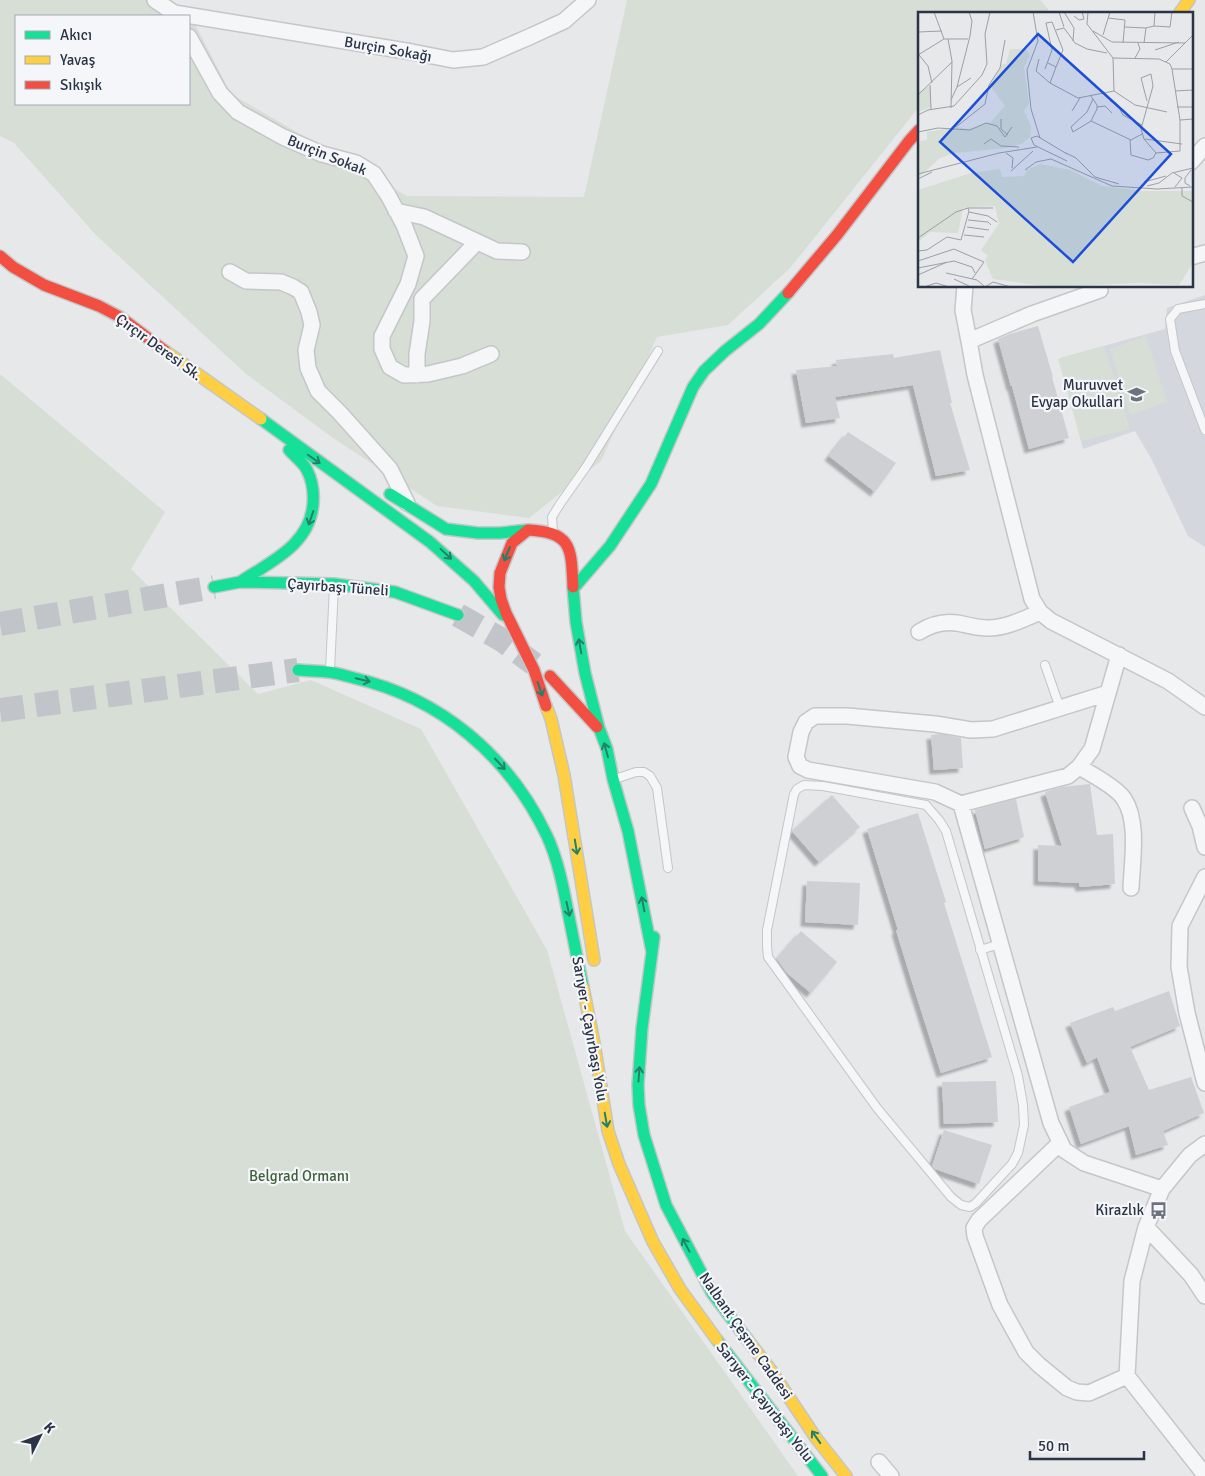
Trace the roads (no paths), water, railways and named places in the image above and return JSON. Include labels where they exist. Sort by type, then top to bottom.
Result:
[{"type":"main road","points":[[1180,12],[1189,0]]},
{"type":"main road","points":[[574,589],[610,546],[651,484],[693,387],[704,370],[773,310],[838,235],[918,131]]},
{"type":"main road","name":"Çırçır Deresi Sk.","points":[[0,256],[13,267],[44,285],[99,306],[120,317],[189,369],[261,419]]},
{"type":"main road","points":[[261,419],[318,447]]},
{"type":"main road","points":[[240,582],[296,544],[306,531],[313,510],[314,491],[306,468],[261,419]]},
{"type":"main road","points":[[261,419],[291,443],[439,548],[497,607],[522,644]]},
{"type":"main road","points":[[377,485],[446,529],[478,533],[528,530],[548,531],[558,535],[567,543],[571,553],[576,622],[585,673],[599,728],[607,748],[613,779],[628,831],[652,952]]},
{"type":"main road","points":[[528,530],[512,543],[500,573],[499,587],[506,612],[534,670],[551,719],[564,775],[595,969]]},
{"type":"main road","name":"Çayırbaşı Tüneli","points":[[214,587],[240,582],[334,584],[396,592],[458,615]]},
{"type":"main road","name":"Sarıyer - Çayırbaşı Yolu","points":[[298,670],[330,672],[373,682],[410,696],[430,707],[459,726],[486,749],[529,804],[547,836],[560,872],[594,1043],[608,1131],[619,1164],[653,1242],[680,1289],[822,1476]]},
{"type":"main road","points":[[550,676],[599,728]]},
{"type":"main road","points":[[628,831],[645,861]]},
{"type":"main road","name":"Nalbant Çeşme Caddesi","points":[[655,909],[656,918],[642,1028],[638,1085],[644,1135],[666,1205],[712,1293],[770,1369],[816,1438],[846,1476]]},
{"type":"main road","points":[[594,1043],[596,995]]},
{"type":"street","points":[[155,0],[175,14]]},
{"type":"street","name":"Burçin Sokağı","points":[[190,16],[454,60],[483,57],[529,38],[564,21],[588,0]]},
{"type":"street","name":"Burçin Sokak","points":[[190,39],[220,93],[238,112],[283,137],[322,154],[356,163],[374,174],[388,195],[404,225],[416,256],[408,284],[382,336],[382,349],[390,367],[404,375],[428,374],[462,366],[491,354]]},
{"type":"street","points":[[1192,161],[1205,146]]},
{"type":"street","points":[[396,211],[424,217],[498,251],[522,252]]},
{"type":"street","points":[[418,375],[417,354],[422,321],[422,299],[477,242]]},
{"type":"street","points":[[1192,257],[1205,253]]},
{"type":"street","points":[[230,272],[246,281],[281,282],[301,292],[312,325],[306,350],[308,368],[318,391],[390,469],[409,506]]},
{"type":"street","points":[[965,288],[963,310],[975,375],[1032,599],[1040,612],[1052,621],[1168,681],[1205,707]]},
{"type":"street","points":[[969,341],[1032,314],[1103,288]]},
{"type":"street","points":[[919,632],[930,625],[955,622],[977,628],[990,629],[1012,624],[1040,612]]},
{"type":"street","points":[[1108,693],[993,729],[971,730],[935,724],[847,716],[815,716],[806,722],[801,732],[796,757],[800,766],[808,770],[935,792],[961,804],[1068,776],[1079,766],[1092,749],[1119,656]]},
{"type":"street","points":[[1079,766],[1124,798],[1134,829],[1131,888]]},
{"type":"street","points":[[961,804],[1050,1123],[1060,1143],[1064,1150],[1084,1163],[1162,1189]]},
{"type":"street","points":[[1192,808],[1200,826],[1205,847]]},
{"type":"street","points":[[1205,877],[1180,926],[1179,967],[1187,1013],[1205,1083]]},
{"type":"street","points":[[1060,1143],[979,1220],[974,1228],[975,1236],[1000,1305],[1026,1352],[1039,1366],[1067,1388],[1077,1392],[1089,1393],[1127,1376]]},
{"type":"street","points":[[1205,1144],[1190,1155],[1162,1189],[1146,1227],[1132,1281],[1127,1376],[1205,1475]]},
{"type":"street","points":[[1146,1227],[1191,1275],[1205,1296]]},
{"type":"street","points":[[879,1462],[891,1476]]},
{"type":"lane","points":[[1205,304],[1178,309],[1170,320],[1175,351],[1205,430]]},
{"type":"lane","points":[[553,533],[552,517],[586,467],[658,351]]},
{"type":"lane","points":[[330,672],[334,584]]},
{"type":"lane","points":[[1044,665],[1060,708]]},
{"type":"lane","points":[[613,779],[644,772],[650,776],[657,788],[668,868]]},
{"type":"lane","points":[[804,785],[823,786],[926,805],[939,820],[946,832],[980,950],[1018,1076],[1023,1104],[1024,1125],[1018,1153],[1012,1164],[970,1207],[961,1205],[951,1197],[877,1108],[768,957],[768,930],[794,794],[797,789],[804,785]]},
{"type":"lane","points":[[980,950],[1000,944]]},
{"type":"tunnel","points":[[0,624],[214,587]]},
{"type":"tunnel","points":[[458,615],[502,640],[534,664]]},
{"type":"tunnel","points":[[0,710],[298,670]]},
{"type":"place","name":"Muruvvet Evyap Okullari","points":[[1137,394]]},
{"type":"place","name":"Kirazlık","points":[[1158,1210]]},
{"type":"park label","name":"Belgrad Ormanı","points":[[299,1176]]}]
